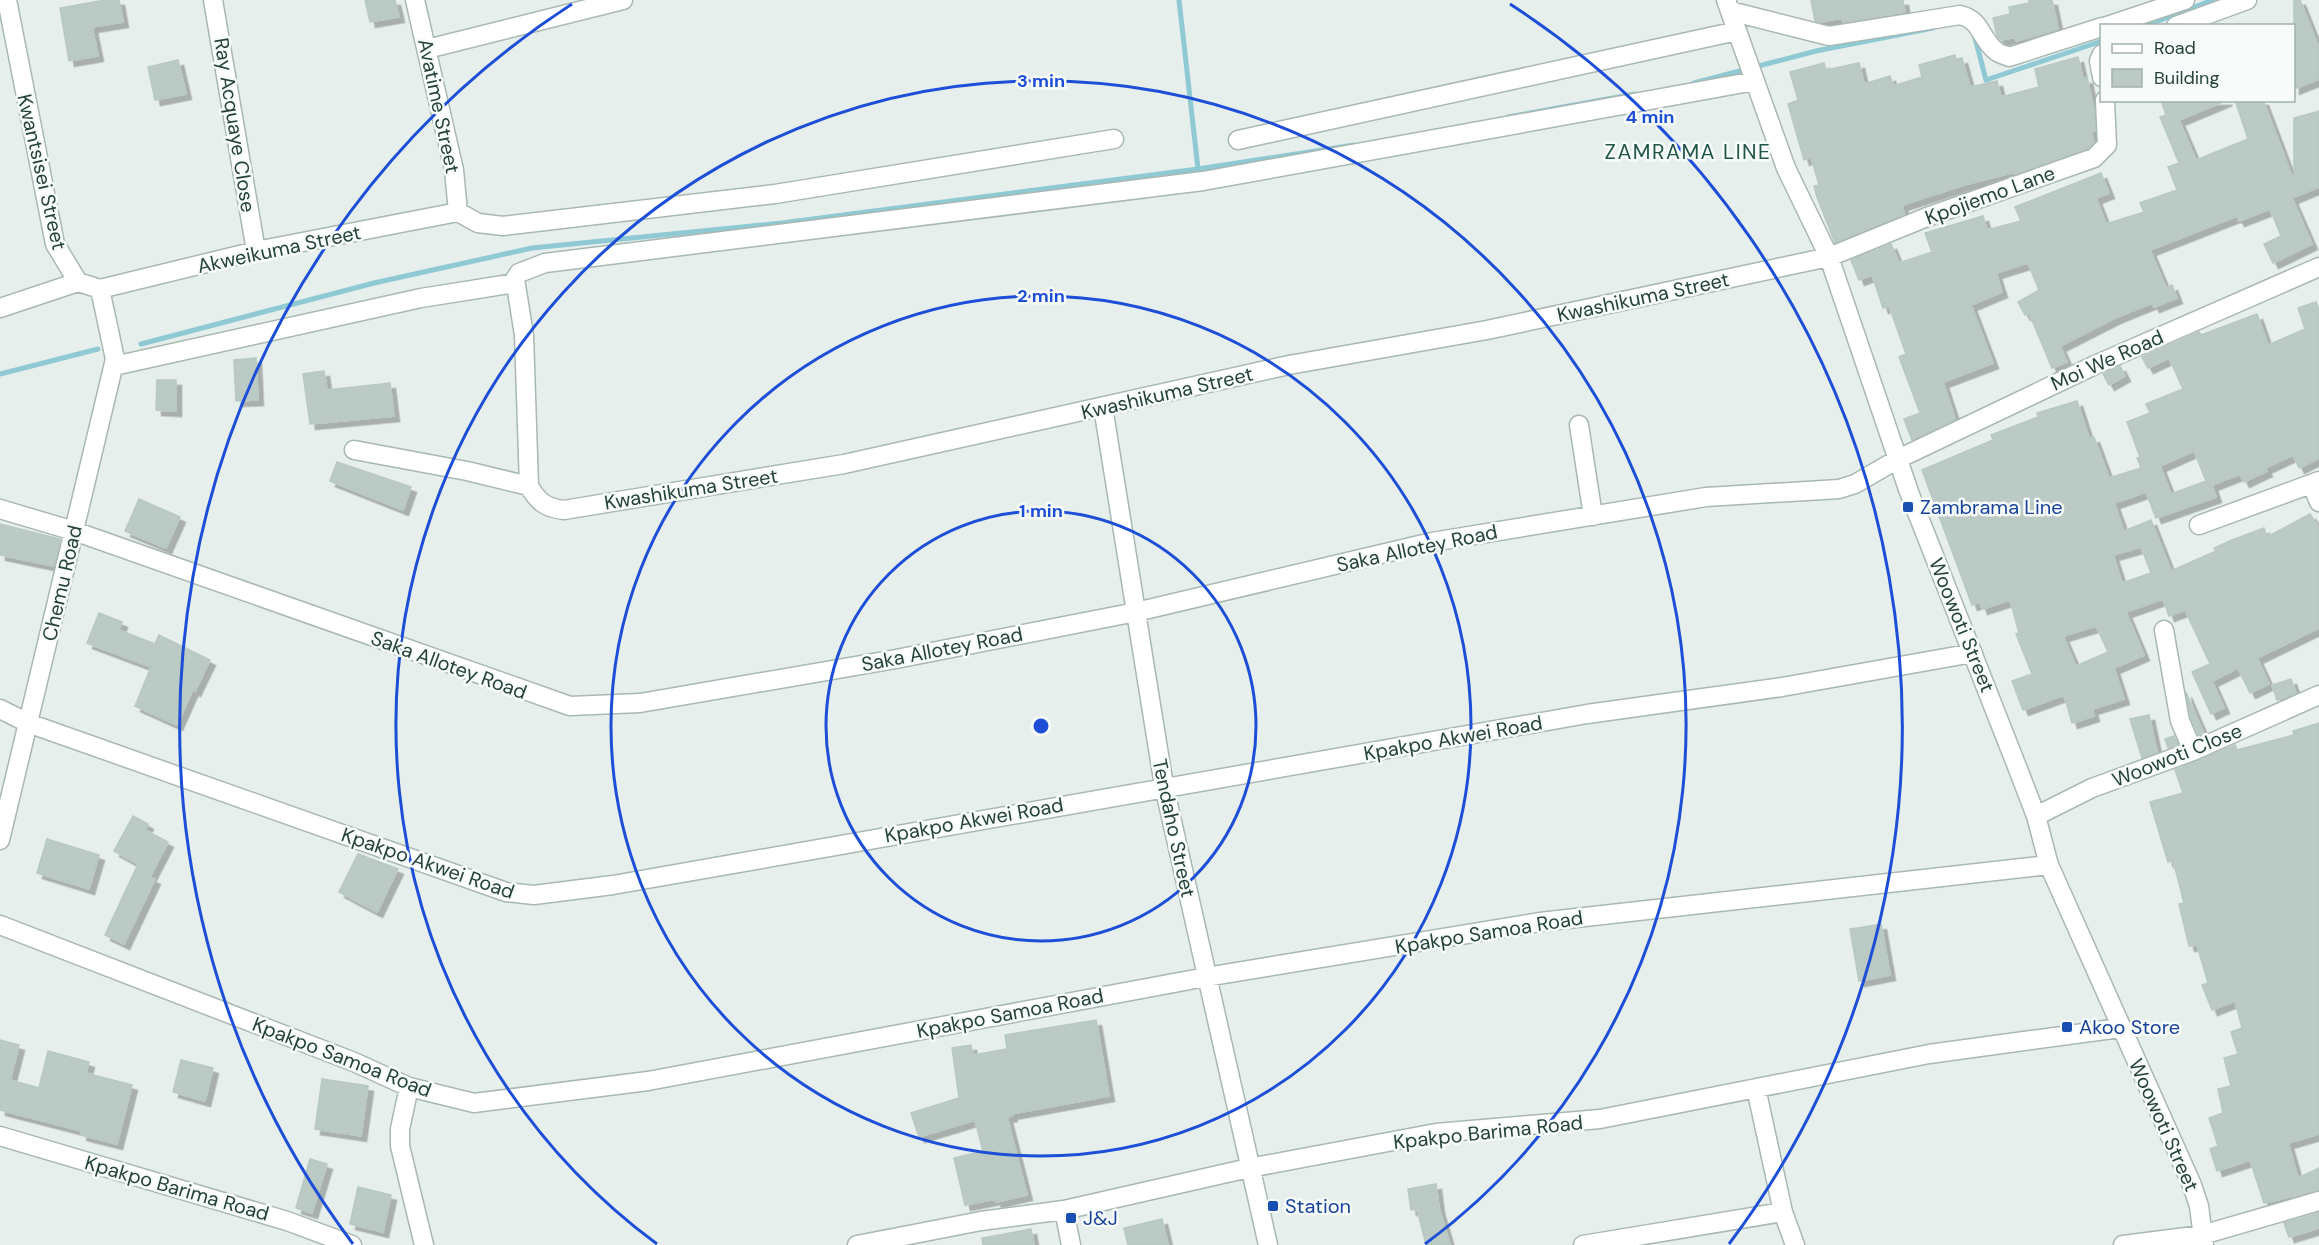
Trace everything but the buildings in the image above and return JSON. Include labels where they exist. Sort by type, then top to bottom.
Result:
[{"type":"street","name":"Kwantsisei Street","points":[[7,0],[55,244],[78,282]]},
{"type":"street","name":"Ray Acquaye Close","points":[[213,0],[256,251]]},
{"type":"street","name":"Avatime Street","points":[[415,0],[454,170],[458,212]]},
{"type":"street","points":[[427,49],[623,0]]},
{"type":"street","points":[[2113,24],[2185,0]]},
{"type":"street","points":[[2181,24],[2247,0]]},
{"type":"street","points":[[1728,6],[1829,36],[1960,15],[1970,17],[1977,23],[1995,51],[2009,57],[2100,28]]},
{"type":"street","name":"Woowoti Street","points":[[1728,6],[1786,168],[1829,257],[1920,520],[2036,816],[2049,865],[2192,1185],[2199,1206],[2203,1240]]},
{"type":"street","points":[[1238,140],[1737,31]]},
{"type":"street","points":[[354,450],[468,471],[528,478],[524,334],[514,283],[519,273],[545,263],[1203,181],[1753,76]]},
{"type":"street","name":"Kpojiemo Lane","points":[[1829,257],[1927,217],[2094,158],[2107,145],[2104,102]]},
{"type":"street","points":[[458,212],[478,224],[503,226],[775,194],[1114,139]]},
{"type":"street","name":"Akweikuma Street","points":[[100,289],[256,251],[458,212]]},
{"type":"street","name":"Kwashikuma Street","points":[[528,478],[537,500],[550,508],[564,510],[844,464],[1288,365],[1487,330],[1829,257]]},
{"type":"street","name":"Moi We Road","points":[[1898,459],[2095,365],[2319,267]]},
{"type":"street","points":[[0,308],[78,282],[100,289]]},
{"type":"street","points":[[114,362],[421,298],[514,283]]},
{"type":"street","name":"Chemu Road","points":[[0,840],[114,362],[100,289]]},
{"type":"street","name":"Tendaho Street","points":[[1103,407],[1164,786],[1268,1245]]},
{"type":"street","points":[[1579,424],[1593,516]]},
{"type":"street","name":"Saka Allotey Road","points":[[0,509],[74,531],[570,706],[640,703],[896,658],[1136,612],[1432,542],[1716,496],[1839,489],[1870,477],[1898,459]]},
{"type":"street","points":[[2199,525],[2315,483],[2319,502]]},
{"type":"street","points":[[2164,630],[2180,721],[2193,752]]},
{"type":"street","name":"Kpakpo Akwei Road","points":[[0,709],[28,723],[519,895],[625,883],[1164,786],[1587,714],[1782,687],[1973,653]]},
{"type":"street","name":"Woowoti Close","points":[[2036,816],[2092,788],[2193,752],[2319,695]]},
{"type":"street","name":"Kpakpo Samoa Road","points":[[0,925],[344,1058],[408,1087],[474,1103],[648,1081],[1206,977],[1540,922],[2049,865]]},
{"type":"street","name":"Kpakpo Barima Road","points":[[868,1244],[1064,1210],[1249,1168],[1436,1133],[1600,1119],[1929,1054],[2120,1028]]},
{"type":"street","points":[[408,1087],[400,1129],[400,1146],[424,1245]]},
{"type":"street","points":[[1756,1088],[1783,1212],[1795,1245]]},
{"type":"street","name":"Kpakpo Barima Road","points":[[0,1136],[276,1217],[352,1245]]},
{"type":"street","points":[[2123,1245],[2203,1240],[2319,1201]]},
{"type":"street","points":[[1064,1210],[1071,1245]]},
{"type":"street","points":[[1583,1245],[1783,1212]]},
{"type":"waterway","points":[[1179,0],[1198,169]]},
{"type":"waterway","points":[[2150,24],[2213,0]]},
{"type":"waterway","points":[[1694,83],[1816,51],[1933,28]]},
{"type":"waterway","points":[[1974,34],[1986,80],[2100,42]]},
{"type":"waterway","points":[[1508,117],[1635,94]]},
{"type":"waterway","points":[[141,344],[374,283],[532,248],[782,223],[1198,169],[1354,145]]},
{"type":"waterway","points":[[0,374],[98,349]]},
{"type":"place","name":"Zambrama Line","points":[[1908,507]]},
{"type":"place","name":"Akoo Store","points":[[2067,1027]]},
{"type":"place","name":"Station","points":[[1273,1206]]},
{"type":"place","name":"J&J","points":[[1071,1218]]},
{"type":"district","name":"ZAMRAMA LINE","points":[[1688,152]]}]
